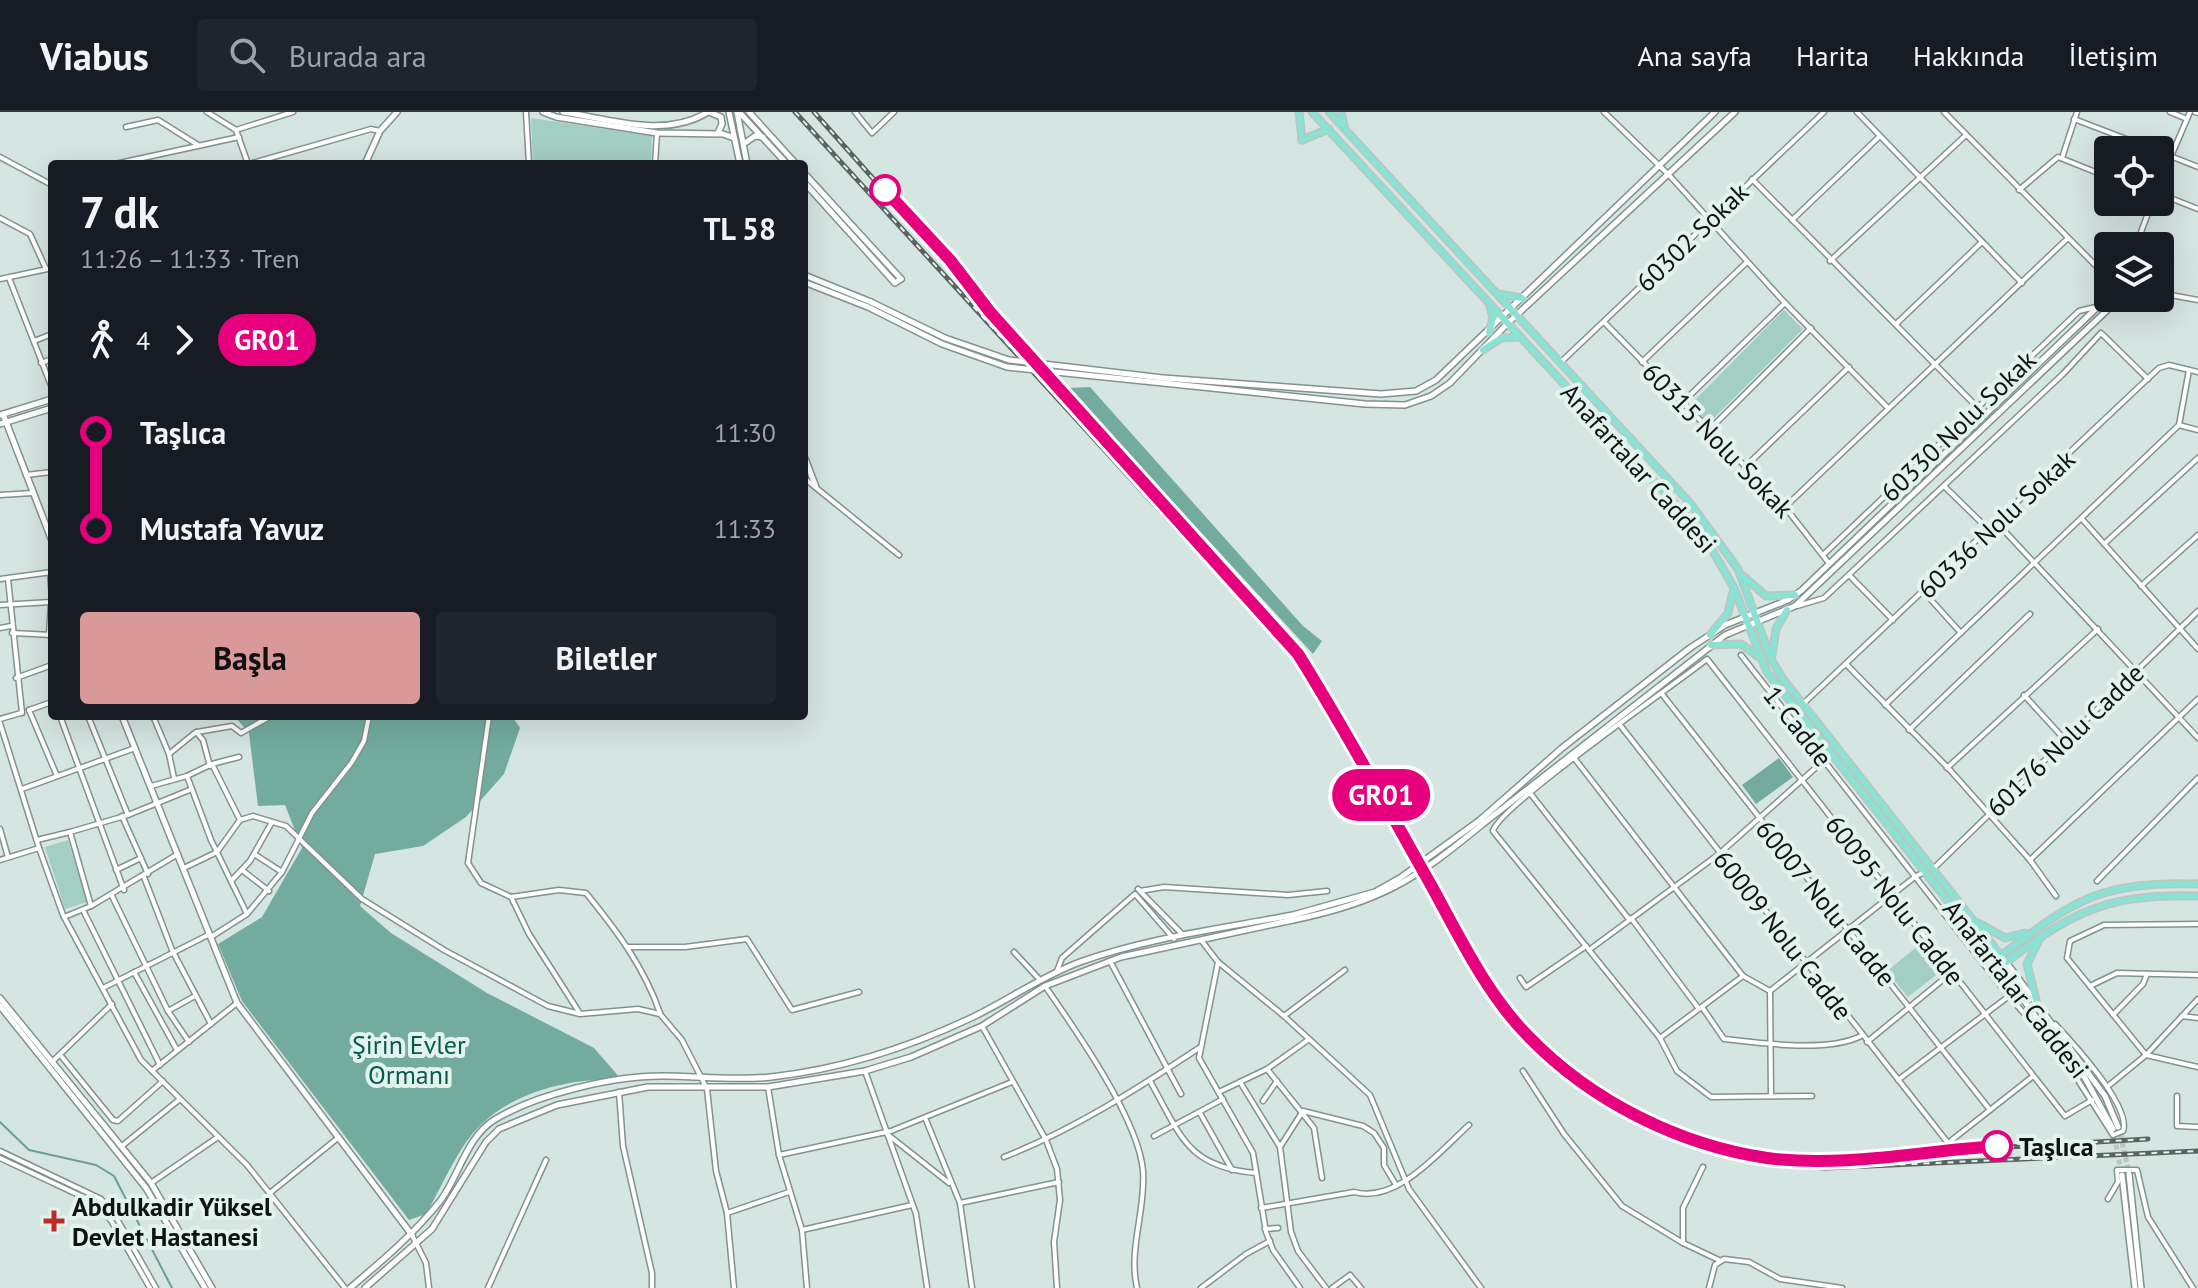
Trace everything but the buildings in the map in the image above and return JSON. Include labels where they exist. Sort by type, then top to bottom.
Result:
[{"type":"main road","points":[[1299,112],[1302,140],[1329,129]]},
{"type":"main road","name":"Anafartalar Caddesi","points":[[1312,112],[1703,534],[1734,588],[1760,658],[1828,758],[1969,917],[2000,961]]},
{"type":"main road","name":"Anafartalar Caddesi","points":[[1329,112],[1690,503],[1738,569],[1771,659],[1802,706],[2000,961]]},
{"type":"main road","points":[[1341,112],[1345,129]]},
{"type":"main road","points":[[1497,293],[1522,298]]},
{"type":"main road","points":[[1487,299],[1493,318],[1489,332]]},
{"type":"main road","points":[[1483,350],[1501,338],[1520,337]]},
{"type":"main road","points":[[1738,569],[1753,589],[1766,596],[1795,595]]},
{"type":"main road","points":[[1710,635],[1728,613],[1734,588]]},
{"type":"main road","points":[[1771,659],[1776,629],[1787,610]]},
{"type":"main road","points":[[1711,645],[1741,644],[1760,658]]},
{"type":"main road","points":[[2000,961],[2096,893],[2147,885],[2198,884]]},
{"type":"main road","points":[[1969,917],[1989,932],[2005,938],[2041,930],[2111,901],[2151,895],[2198,896]]},
{"type":"main road","points":[[2036,1000],[2027,964],[2041,930]]},
{"type":"street","points":[[207,112],[236,130],[247,160]]},
{"type":"street","points":[[236,130],[293,112]]},
{"type":"street","points":[[367,160],[380,131],[397,112]]},
{"type":"street","points":[[526,112],[529,160]]},
{"type":"street","points":[[543,112],[556,117],[657,133],[717,134],[734,138]]},
{"type":"street","points":[[563,112],[659,127],[676,126],[709,112],[721,117],[722,124],[717,134]]},
{"type":"street","points":[[729,112],[739,160]]},
{"type":"street","points":[[738,112],[783,160]]},
{"type":"street","points":[[738,112],[746,160]]},
{"type":"street","points":[[749,112],[792,160]]},
{"type":"street","points":[[855,112],[872,133],[894,112]]},
{"type":"street","points":[[1604,112],[1669,175],[1785,303],[1888,408]]},
{"type":"street","points":[[1514,312],[1522,298],[1715,112]]},
{"type":"street","points":[[808,277],[945,338],[1009,360],[1163,380],[1405,405],[1431,396],[1450,383],[1483,350],[1514,312],[1669,175],[1735,112]]},
{"type":"street","name":"60302 Sokak","points":[[1560,363],[1824,112]]},
{"type":"street","points":[[1857,112],[2022,283]]},
{"type":"street","points":[[1944,112],[2094,264]]},
{"type":"street","points":[[2062,158],[2077,112]]},
{"type":"street","points":[[2170,112],[2187,119]]},
{"type":"street","points":[[2174,149],[2187,119],[2194,112]]},
{"type":"street","points":[[2074,119],[2118,136]]},
{"type":"street","points":[[126,127],[158,120],[198,145]]},
{"type":"street","points":[[262,160],[371,129],[380,131]]},
{"type":"street","points":[[655,160],[657,133]]},
{"type":"street","points":[[1830,261],[1966,135]]},
{"type":"street","points":[[1791,220],[1880,136]]},
{"type":"street","points":[[132,160],[239,137]]},
{"type":"street","points":[[744,144],[749,138],[763,137]]},
{"type":"street","points":[[0,157],[48,183]]},
{"type":"street","points":[[2019,190],[2058,157],[2094,171]]},
{"type":"street","points":[[2174,157],[2198,167]]},
{"type":"street","points":[[808,177],[901,279],[895,283],[808,186]]},
{"type":"street","points":[[1752,179],[1984,414]]},
{"type":"street","points":[[2174,200],[2198,209]]},
{"type":"street","points":[[0,218],[30,234],[48,266]]},
{"type":"street","points":[[1785,507],[2068,238]]},
{"type":"street","points":[[1896,324],[1982,242]]},
{"type":"street","points":[[1642,362],[1747,261]]},
{"type":"street","points":[[0,279],[48,268]]},
{"type":"street","points":[[9,278],[48,379]]},
{"type":"street","points":[[808,283],[869,304]]},
{"type":"street","points":[[2174,296],[2198,300]]},
{"type":"street","points":[[1682,403],[1785,303]]},
{"type":"street","name":"60330 Nolu Sokak","points":[[1824,554],[2079,311],[2094,308]]},
{"type":"street","points":[[1482,821],[1597,720],[1710,635],[1795,595],[2094,310]]},
{"type":"street","points":[[1795,606],[2105,312]]},
{"type":"street","points":[[1163,380],[1404,394],[1436,380],[1506,320]]},
{"type":"street","name":"60315 Nolu Sokak","points":[[1604,321],[1785,507],[1828,562]]},
{"type":"street","points":[[1709,430],[1811,328]]},
{"type":"street","points":[[1812,1096],[1711,1097],[1677,1071],[1660,1038],[1493,831],[1496,822],[1528,791],[1725,635],[1795,606],[1824,598],[2063,374],[2101,333],[2148,379]]},
{"type":"street","points":[[34,341],[48,336]]},
{"type":"street","points":[[41,363],[48,360]]},
{"type":"street","name":"60336 Nolu Sokak","points":[[1802,706],[2159,368],[2169,365],[2198,372]]},
{"type":"street","points":[[1745,467],[1849,367]]},
{"type":"street","points":[[1885,705],[2179,425],[2189,370]]},
{"type":"street","points":[[2,415],[48,400]]},
{"type":"street","points":[[0,407],[3,423],[48,530]]},
{"type":"street","points":[[3,423],[48,409]]},
{"type":"street","points":[[2179,425],[2198,430]]},
{"type":"street","points":[[2104,544],[2198,458]]},
{"type":"street","points":[[808,466],[816,487]]},
{"type":"street","points":[[26,475],[48,472]]},
{"type":"street","points":[[808,481],[899,555]]},
{"type":"street","points":[[1944,486],[1989,530]]},
{"type":"street","points":[[0,495],[33,493]]},
{"type":"street","points":[[2082,519],[2198,649]]},
{"type":"street","points":[[1997,523],[2198,738]]},
{"type":"street","points":[[2141,586],[2198,535]]},
{"type":"street","points":[[0,579],[48,572]]},
{"type":"street","points":[[1849,575],[1893,620]]},
{"type":"street","points":[[8,579],[22,713]]},
{"type":"street","points":[[1923,591],[1961,633]]},
{"type":"street","points":[[0,605],[48,599]]},
{"type":"street","name":"60176 Nolu Cadde","points":[[1929,871],[2198,611]]},
{"type":"street","points":[[1909,730],[2030,614]]},
{"type":"street","points":[[0,628],[11,626]]},
{"type":"street","points":[[1947,768],[2098,629]]},
{"type":"street","points":[[12,633],[48,635]]},
{"type":"street","name":"1. Cadde","points":[[1741,655],[1828,758],[2008,995],[2067,1063],[2092,1100],[2109,1133],[2123,1131],[2124,1121],[2107,1087]]},
{"type":"street","name":"60095 Nolu Cadde","points":[[1662,694],[1707,659],[2065,1116],[2092,1100]]},
{"type":"street","points":[[1846,664],[1947,768],[2030,860],[2056,896]]},
{"type":"street","points":[[16,678],[48,666]]},
{"type":"street","points":[[365,1288],[416,1243],[445,1212],[486,1142],[499,1129],[557,1105],[648,1087],[768,1087],[865,1071],[911,1057],[982,1026],[1045,986],[1110,961],[1293,918],[1375,892],[1575,759],[1662,694]]},
{"type":"street","name":"60007 Nolu Cadde","points":[[1662,694],[1990,1110]]},
{"type":"street","points":[[2024,695],[2066,741]]},
{"type":"street","points":[[2030,860],[2198,699]]},
{"type":"street","points":[[48,703],[0,721],[64,917],[105,987],[141,1060],[270,1193],[348,1288],[412,1235],[443,1196],[479,1132],[491,1121],[527,1104],[596,1085],[659,1076],[766,1077],[862,1062],[977,1015],[1057,971],[1133,946],[1293,918]]},
{"type":"street","points":[[29,710],[57,776]]},
{"type":"street","points":[[62,720],[124,890]]},
{"type":"street","points":[[90,720],[172,950],[211,1024]]},
{"type":"street","points":[[124,720],[237,1003],[412,1235],[426,1263],[429,1288]]},
{"type":"street","points":[[155,720],[169,754],[174,778]]},
{"type":"street","points":[[169,754],[196,732],[232,726],[241,733],[264,720]]},
{"type":"street","points":[[105,987],[247,914],[269,891],[282,872],[298,835],[352,762],[364,741],[368,720]]},
{"type":"street","points":[[488,720],[468,863],[481,883],[511,897],[559,890],[586,893],[628,947],[651,987],[660,1014],[682,1040],[707,1089],[716,1171],[727,1213],[734,1288]]},
{"type":"street","name":"60009 Nolu Cadde","points":[[1620,725],[1948,1143],[1990,1110]]},
{"type":"street","points":[[196,732],[203,740],[211,765],[240,820]]},
{"type":"street","points":[[22,789],[135,748]]},
{"type":"street","points":[[151,786],[239,757]]},
{"type":"street","points":[[1520,978],[1526,987],[1630,919],[1719,854],[1828,758]]},
{"type":"street","points":[[1575,759],[1743,976],[1770,991]]},
{"type":"street","points":[[187,776],[217,852],[247,914]]},
{"type":"street","points":[[2097,881],[2198,778]]},
{"type":"street","points":[[37,840],[125,816],[192,789]]},
{"type":"street","points":[[1528,791],[1724,1039],[1837,1043],[1862,1036]]},
{"type":"street","points":[[184,868],[217,852],[240,820],[248,815],[272,822],[298,835],[362,899],[444,950],[548,1006],[580,1014],[638,1009],[660,1014]]},
{"type":"street","points":[[231,881],[254,854],[272,822]]},
{"type":"street","points":[[0,829],[8,857]]},
{"type":"street","points":[[70,832],[91,906]]},
{"type":"street","points":[[0,860],[39,848]]},
{"type":"street","points":[[64,917],[84,912],[179,854]]},
{"type":"street","points":[[254,854],[282,872]]},
{"type":"street","points":[[116,870],[141,858]]},
{"type":"street","points":[[242,870],[269,891]]},
{"type":"street","points":[[1770,991],[1916,876],[1929,871]]},
{"type":"street","points":[[1185,937],[1139,890],[1164,887],[1288,895],[1327,891]]},
{"type":"street","points":[[1057,971],[1062,958],[1135,894],[1174,939]]},
{"type":"street","points":[[112,896],[144,966],[189,1042]]},
{"type":"street","points":[[511,897],[529,934],[580,1014]]},
{"type":"street","points":[[84,912],[160,1065]]},
{"type":"street","points":[[2198,924],[2104,925],[2070,941],[2067,958],[2146,1055],[2198,1067]]},
{"type":"street","points":[[628,947],[685,947],[747,939],[792,1010],[859,992]]},
{"type":"street","points":[[1201,940],[1218,962],[1284,1016],[1370,1095],[1406,1180],[1481,1288]]},
{"type":"street","points":[[1014,952],[1039,979]]},
{"type":"street","points":[[1110,961],[1181,1094]]},
{"type":"street","name":"Anafartalar Caddesi","points":[[2000,961],[2036,1000],[2105,1096],[2116,1128],[2080,1069],[2043,1027],[2000,961]]},
{"type":"street","points":[[1218,962],[1199,1058],[1253,1153],[1265,1229],[1300,1288]]},
{"type":"street","points":[[1284,1016],[1345,970]]},
{"type":"street","points":[[134,972],[178,1051]]},
{"type":"street","points":[[1867,1042],[1951,973]]},
{"type":"street","points":[[2090,986],[2117,973],[2198,975]]},
{"type":"street","points":[[2113,1015],[2143,984],[2148,974]]},
{"type":"street","points":[[1660,1038],[1743,976]]},
{"type":"street","points":[[1045,986],[1134,1130],[1143,1168],[1136,1236],[1137,1288]]},
{"type":"street","points":[[1898,1080],[2017,990]]},
{"type":"street","points":[[1770,991],[1771,1095]]},
{"type":"street","points":[[168,1011],[195,996]]},
{"type":"street","points":[[0,998],[151,1183],[212,1288]]},
{"type":"street","points":[[2052,1021],[2107,1087],[2146,1055],[2198,999]]},
{"type":"street","points":[[153,1070],[237,1003]]},
{"type":"street","points":[[53,1061],[62,1057],[112,1004]]},
{"type":"street","points":[[0,1006],[146,1188],[205,1288]]},
{"type":"street","points":[[2182,1016],[2198,1018]]},
{"type":"street","points":[[982,1026],[1046,1140],[1059,1182],[1054,1242],[1057,1288]]},
{"type":"street","points":[[1219,1092],[1267,1069],[1308,1040]]},
{"type":"street","points":[[1004,1157],[1046,1140],[1150,1081],[1199,1048]]},
{"type":"street","points":[[62,1057],[113,1120],[118,1121],[163,1081]]},
{"type":"street","points":[[1267,1069],[1314,1128],[1322,1178]]},
{"type":"street","points":[[865,1071],[912,1205],[927,1288]]},
{"type":"street","points":[[1523,1071],[1564,1134],[1622,1206],[1683,1243],[1721,1261],[1749,1262],[1780,1279],[1842,1288]]},
{"type":"street","points":[[1990,1110],[2033,1076]]},
{"type":"street","points":[[1150,1081],[1175,1126],[1197,1156],[1232,1171],[1256,1173]]},
{"type":"street","points":[[1263,1101],[1277,1081]]},
{"type":"street","points":[[779,1155],[926,1120],[1012,1082]]},
{"type":"street","points":[[1240,1082],[1280,1147],[1291,1232],[1298,1251],[1326,1288]]},
{"type":"street","points":[[768,1087],[779,1155],[802,1230],[807,1288]]},
{"type":"street","points":[[619,1092],[623,1146],[652,1273],[652,1288]]},
{"type":"street","points":[[2177,1096],[2177,1126],[2198,1127]]},
{"type":"street","points":[[122,1146],[180,1099]]},
{"type":"street","points":[[1154,1136],[1223,1099]]},
{"type":"street","points":[[1303,1111],[1363,1126],[1374,1133],[1384,1148],[1384,1165],[1396,1185]]},
{"type":"street","points":[[1280,1147],[1303,1111]]},
{"type":"street","points":[[1200,1113],[1232,1171]]},
{"type":"street","points":[[926,1120],[960,1203],[972,1288]]},
{"type":"street","points":[[1261,1208],[1354,1192],[1368,1196],[1396,1185],[1406,1180],[1469,1125]]},
{"type":"street","points":[[885,1132],[952,1185]]},
{"type":"street","points":[[151,1183],[218,1137]]},
{"type":"street","points":[[270,1193],[339,1137]]},
{"type":"street","points":[[0,1151],[91,1192],[113,1212],[156,1288]]},
{"type":"street","points":[[0,1158],[84,1196],[106,1212],[150,1288]]},
{"type":"street","points":[[488,1288],[546,1160]]},
{"type":"street","points":[[1683,1243],[1683,1208],[1703,1167]]},
{"type":"street","points":[[2108,1199],[2118,1182],[2117,1170],[2137,1170],[2148,1217],[2193,1288]]},
{"type":"street","points":[[2129,1174],[2138,1288]]},
{"type":"street","points":[[2122,1175],[2138,1288]]},
{"type":"street","points":[[960,1203],[1059,1182]]},
{"type":"street","points":[[81,1188],[84,1196]]},
{"type":"street","points":[[84,1196],[91,1192]]},
{"type":"street","points":[[727,1213],[789,1192]]},
{"type":"street","points":[[802,1230],[912,1205]]},
{"type":"street","points":[[1265,1229],[1278,1228]]},
{"type":"street","points":[[1201,1288],[1246,1254],[1270,1241]]},
{"type":"street","points":[[1709,1288],[1715,1265],[1721,1261]]},
{"type":"street","points":[[1332,1288],[1350,1275],[1361,1288]]},
{"type":"green space","points":[[531,118],[652,136],[651,160],[533,160]]},
{"type":"green space","points":[[1784,310],[1803,329],[1707,425],[1688,407]]},
{"type":"green space","points":[[1090,387],[1303,626],[1322,641],[1313,654],[1068,388]]},
{"type":"green space","name":"Şirin Evler Ormanı","points":[[238,720],[515,720],[520,728],[504,774],[466,817],[423,846],[375,854],[360,906],[391,933],[487,993],[594,1048],[621,1079],[561,1085],[541,1090],[504,1107],[487,1119],[466,1142],[426,1214],[409,1220],[242,1001],[218,944],[262,917],[302,848],[285,805],[258,806],[249,733]]},
{"type":"green space","points":[[1779,758],[1793,777],[1756,804],[1742,785]]},
{"type":"green space","points":[[68,840],[87,902],[65,909],[45,847]]},
{"type":"green space","points":[[1923,942],[1945,968],[1908,997],[1887,971]]},
{"type":"waterway","points":[[0,1122],[29,1150],[96,1165],[114,1176],[172,1288]]},
{"type":"tunnel","points":[[2119,1128],[2129,1173]]},
{"type":"tunnel","points":[[2113,1130],[2122,1175]]},
{"type":"railway","points":[[795,112],[1295,658],[1488,994],[1522,1035],[1558,1070],[1596,1099],[1678,1141],[1723,1154],[1825,1168],[2198,1151]]},
{"type":"railway","points":[[814,112],[973,291]]},
{"type":"railway","points":[[1888,1154],[2148,1139]]},
{"type":"train","name":"GR01","points":[[885,190],[950,260],[990,312],[1255,602],[1298,654],[1334,710],[1462,942],[1528,1036],[1572,1074],[1616,1106],[1664,1128],[1714,1148],[1770,1158],[1824,1160],[1997,1146]]},
{"type":"place","name":"Taşlıca","points":[[1997,1146]]},
{"type":"place","name":"Abdulkadir Yüksel Devlet Hastanesi","points":[[54,1221]]}]
